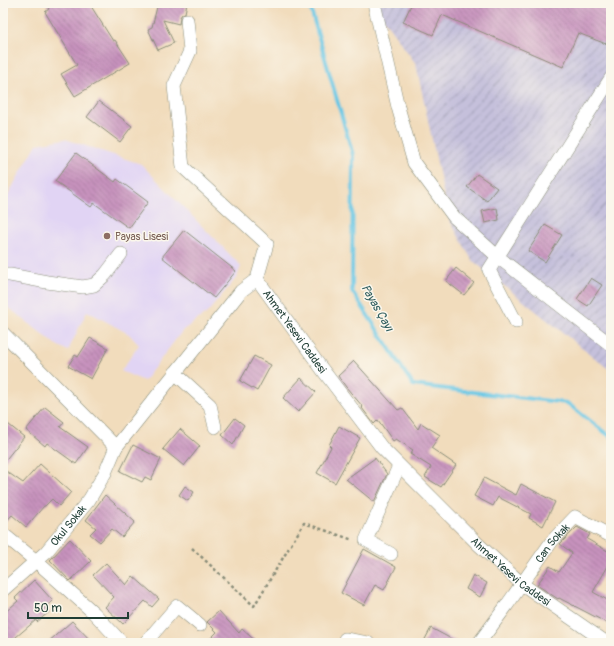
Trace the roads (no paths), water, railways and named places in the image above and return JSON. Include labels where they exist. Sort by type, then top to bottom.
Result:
[{"type":"street","points":[[374,3],[398,107],[414,163],[454,217],[498,257],[611,345]]},
{"type":"street","points":[[187,20],[190,51],[174,86],[183,166],[267,244],[257,279]]},
{"type":"street","points":[[516,322],[489,270],[611,78]]},
{"type":"street","points":[[3,275],[83,287],[94,284],[105,275],[121,254]]},
{"type":"street","name":"Ahmet Yesevi Caddesi","points":[[116,447],[241,291],[257,279],[322,369],[382,448],[399,466],[479,545],[522,584],[607,643]]},
{"type":"street","points":[[3,333],[116,447]]},
{"type":"street","points":[[175,373],[210,405],[214,427]]},
{"type":"street","name":"Okul Sokak","points":[[3,590],[46,552],[89,500],[105,473],[116,447]]},
{"type":"street","points":[[391,554],[366,540],[399,466]]},
{"type":"street","name":"Can Sokak","points":[[522,584],[552,541],[574,517],[611,536]]},
{"type":"street","points":[[3,534],[36,561],[94,613],[122,643]]},
{"type":"street","points":[[479,643],[522,584]]},
{"type":"street","points":[[146,643],[177,606],[200,625]]},
{"type":"street","points":[[345,639],[368,643]]},
{"type":"waterway","name":"Payas Çayı","points":[[309,3],[353,155],[352,291],[413,385],[567,403],[611,437]]},
{"type":"place","name":"Payas Lisesi","points":[[107,236]]}]
